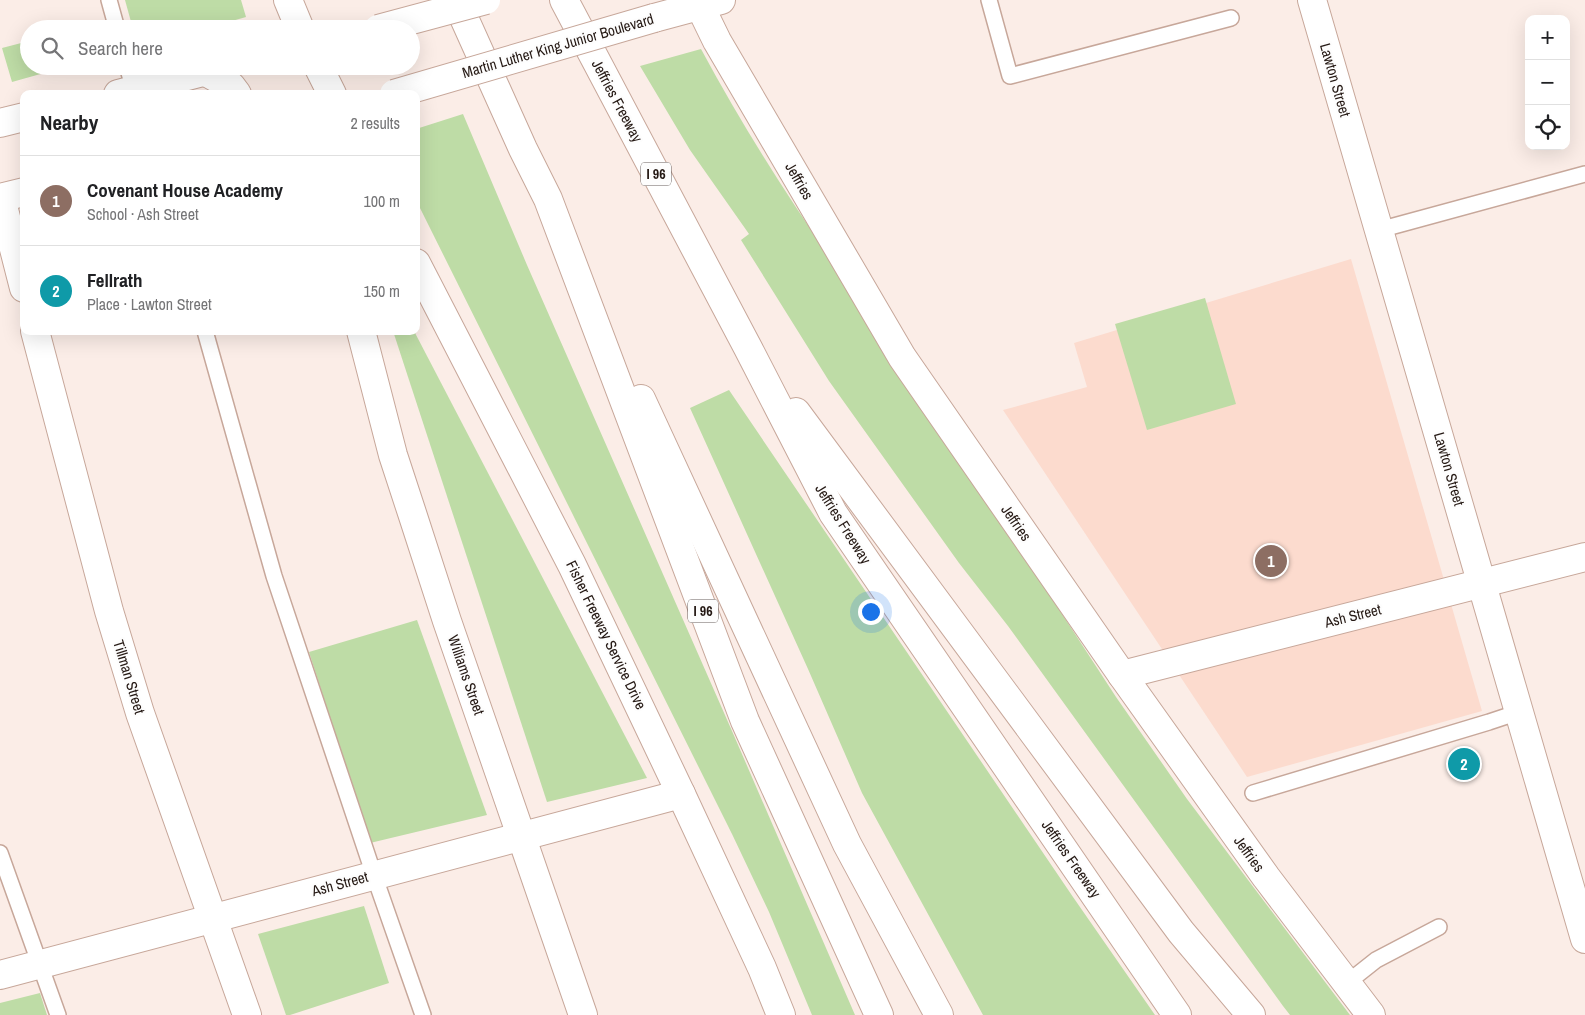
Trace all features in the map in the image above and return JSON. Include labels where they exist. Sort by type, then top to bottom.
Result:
[{"type":"main road","points":[[288,0],[296,20]]},
{"type":"main road","name":"I 96","points":[[456,0],[523,149],[548,198],[745,721],[879,1015]]},
{"type":"main road","points":[[412,20],[486,0]]},
{"type":"main road","name":"Jeffries Freeway","points":[[564,0],[833,513],[1177,1015]]},
{"type":"main road","name":"Lawton Street","points":[[1312,0],[1585,939]]},
{"type":"main road","name":"Martin Luther King Junior Boulevard","points":[[408,90],[706,2]]},
{"type":"main road","name":"Jeffries","points":[[706,2],[717,41],[902,357],[1122,675],[1266,877],[1372,1015]]},
{"type":"main road","points":[[126,83],[177,75]]},
{"type":"main road","points":[[221,75],[234,90]]},
{"type":"main road","points":[[322,75],[330,90]]},
{"type":"main road","points":[[0,123],[20,118]]},
{"type":"main road","points":[[8,196],[20,265]]},
{"type":"main road","points":[[548,198],[847,844],[939,1015]]},
{"type":"main road","name":"Fisher Freeway Service Drive","points":[[420,271],[572,565],[762,968],[781,1015]]},
{"type":"main road","name":"Tillman Street","points":[[36,335],[109,611],[140,713],[247,1015]]},
{"type":"main road","name":"Williams Street","points":[[362,335],[393,455],[450,630],[583,1015]]},
{"type":"main road","points":[[748,348],[1181,932],[1251,1015]]},
{"type":"main road","name":"Ash Street","points":[[1122,675],[1585,557]]},
{"type":"main road","name":"Ash Street","points":[[0,975],[681,794]]},
{"type":"lane","points":[[109,0],[115,20]]},
{"type":"lane","points":[[989,0],[1010,76],[1231,18]]},
{"type":"lane","points":[[1379,230],[1585,174]]},
{"type":"lane","points":[[205,335],[274,576],[423,1015]]},
{"type":"lane","points":[[1253,793],[1519,712]]},
{"type":"lane","points":[[0,853],[58,1015]]},
{"type":"lane","points":[[1347,983],[1376,960],[1439,927]]},
{"type":"shaded area","points":[[1351,259],[1482,711],[1247,777],[1003,410],[1087,387],[1074,343]]},
{"type":"green space","points":[[125,0],[241,0],[246,17],[236,20],[131,20]]},
{"type":"green space","points":[[20,43],[20,75],[37,75],[12,82],[2,48]]},
{"type":"green space","points":[[701,49],[779,182],[1116,697],[1187,799],[1350,1015],[1290,1015],[1008,626],[959,563],[829,381],[741,240],[749,234],[690,150],[640,66]]},
{"type":"green space","points":[[463,114],[527,265],[855,1015],[812,1015],[769,912],[732,834],[420,208],[420,128]]},
{"type":"green space","points":[[1205,298],[1236,404],[1147,430],[1115,324]]},
{"type":"green space","points":[[394,335],[416,335],[647,778],[547,802]]},
{"type":"green space","points":[[729,390],[1155,1015],[983,1015],[862,793],[690,408]]},
{"type":"green space","points":[[417,620],[487,815],[370,843],[309,652]]},
{"type":"green space","points":[[364,906],[389,983],[286,1015],[258,934]]},
{"type":"green space","points":[[40,993],[47,1015],[0,1015],[0,1003]]},
{"type":"place","name":"Covenant House Academy","points":[[1271,561]]},
{"type":"place","name":"Fellrath","points":[[1464,764]]}]
